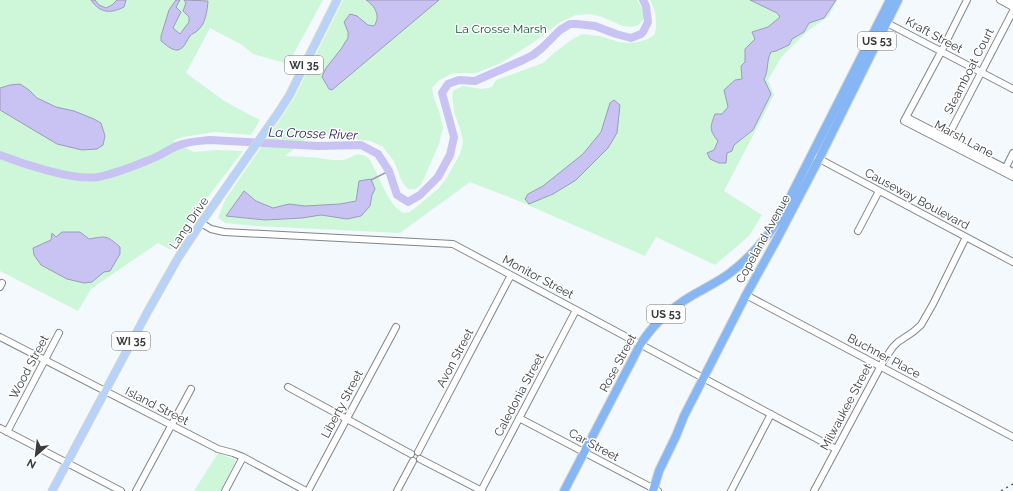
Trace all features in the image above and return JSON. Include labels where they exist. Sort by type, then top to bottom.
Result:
[{"type":"highway","name":"Copeland Avenue","points":[[652,490],[684,416],[746,294],[776,241],[874,31],[890,0]]},
{"type":"highway","name":"Copeland Avenue","points":[[787,202],[815,157],[898,0]]},
{"type":"highway","points":[[867,61],[867,55],[876,37],[874,31]]},
{"type":"highway","name":"Rose Street","points":[[564,491],[647,334],[677,305],[729,274],[745,261],[779,220],[787,202]]},
{"type":"main road","name":"Lang Drive","points":[[67,463],[148,310],[178,258],[268,128],[288,96],[337,0]]},
{"type":"main road","name":"WI 35","points":[[52,491],[67,463]]},
{"type":"street","points":[[941,52],[967,0]]},
{"type":"street","points":[[1000,0],[1013,7]]},
{"type":"street","name":"Steamboat Court","points":[[946,140],[1013,11]]},
{"type":"street","name":"Kraft Street","points":[[886,23],[1013,90]]},
{"type":"street","name":"Marsh Lane","points":[[941,52],[905,118],[1009,172]]},
{"type":"street","points":[[1009,172],[1013,153]]},
{"type":"street","name":"Causeway Boulevard","points":[[815,157],[1013,262]]},
{"type":"street","points":[[1009,172],[1013,164]]},
{"type":"street","points":[[858,231],[879,191]]},
{"type":"street","name":"Monitor Street","points":[[201,223],[211,229],[224,232],[449,243],[456,245],[836,449]]},
{"type":"street","name":"Milwaukee Street","points":[[814,491],[880,367],[893,347],[922,323],[966,237]]},
{"type":"street","name":"Avon Street","points":[[419,455],[512,275]]},
{"type":"street","name":"Buchner Place","points":[[746,294],[1013,437]]},
{"type":"street","name":"Caledonia Street","points":[[481,491],[576,310]]},
{"type":"street","name":"Liberty Street","points":[[307,491],[396,327]]},
{"type":"street","name":"Wood Street","points":[[7,432],[59,333]]},
{"type":"street","name":"Island Street","points":[[0,337],[218,449],[233,453],[307,491]]},
{"type":"street","points":[[288,387],[412,457],[416,461],[419,455],[481,491]]},
{"type":"street","points":[[136,491],[191,389]]},
{"type":"street","points":[[731,491],[771,414]]},
{"type":"street","name":"Car Street","points":[[519,418],[652,490]]},
{"type":"street","points":[[0,428],[121,491]]},
{"type":"street","points":[[397,491],[412,457]]},
{"type":"street","points":[[225,491],[243,458]]},
{"type":"green space","points":[[0,0],[323,0],[288,64],[253,54],[242,45],[210,28],[186,73],[226,102],[260,120],[251,135],[215,132],[183,137],[173,141],[194,152],[217,150],[243,151],[182,231],[171,250],[158,243],[91,289],[78,311],[0,271]]},
{"type":"green space","name":"La Crosse Marsh","points":[[343,0],[637,0],[644,11],[643,20],[638,25],[631,27],[623,26],[591,14],[576,15],[559,23],[534,42],[501,63],[476,73],[453,73],[438,81],[432,88],[443,128],[439,144],[421,185],[415,189],[408,189],[402,182],[394,161],[382,146],[370,141],[317,134],[311,135],[285,156],[343,160],[357,155],[363,155],[371,162],[389,199],[399,210],[404,213],[410,212],[438,189],[446,179],[460,154],[463,142],[454,112],[452,94],[454,90],[463,86],[482,89],[492,87],[496,80],[543,63],[571,40],[582,34],[600,36],[619,42],[628,43],[648,39],[655,34],[656,25],[656,16],[650,0],[837,0],[829,16],[809,30],[782,56],[768,80],[774,95],[724,191],[762,215],[749,236],[715,265],[656,237],[645,256],[514,199],[470,182],[400,233],[256,226],[225,223],[218,218],[225,200],[294,98]]},
{"type":"green space","points":[[218,453],[236,460],[221,491],[194,491]]},
{"type":"shaded area","points":[[91,0],[95,0],[99,5],[106,8],[117,0],[126,0],[124,7],[114,11],[106,11],[98,8]]},
{"type":"shaded area","points":[[176,0],[180,0],[176,7],[181,12],[173,28],[180,34],[189,22],[189,17],[183,11],[186,3],[184,0],[208,1],[206,17],[203,24],[191,35],[182,48],[178,50],[171,48],[161,41],[161,36],[169,10]]},
{"type":"shaded area","points":[[366,0],[439,0],[332,90],[329,89],[322,77],[326,68],[348,38],[348,32],[344,22],[350,14],[357,16],[368,25],[374,26],[376,22],[376,12],[372,5]]},
{"type":"shaded area","points":[[750,0],[836,0],[824,18],[809,23],[804,32],[792,39],[789,45],[771,52],[764,79],[771,94],[753,130],[734,145],[732,151],[727,153],[726,163],[719,163],[710,159],[707,153],[714,150],[718,141],[711,128],[715,114],[722,114],[728,107],[724,90],[735,80],[742,79],[741,66],[745,62],[745,49],[755,39],[752,32],[768,27],[780,17],[777,13]]},
{"type":"shaded area","points":[[20,84],[37,98],[56,107],[74,111],[101,123],[105,136],[103,145],[97,149],[82,150],[57,144],[0,110],[0,88]]},
{"type":"shaded area","points":[[614,100],[620,105],[617,133],[608,148],[576,180],[553,194],[529,204],[525,199],[528,194],[543,186],[583,154],[601,132],[610,103]]},
{"type":"shaded area","points":[[371,179],[375,189],[370,206],[361,216],[347,219],[321,215],[302,218],[265,220],[226,216],[244,191],[256,201],[273,208],[289,204],[305,206],[340,204],[356,201],[359,181]]},
{"type":"shaded area","points":[[62,232],[80,232],[89,239],[103,237],[109,238],[120,247],[120,254],[110,271],[104,272],[92,282],[84,283],[67,279],[41,265],[34,255],[33,248],[51,240],[52,233],[56,237]]},
{"type":"waterway","name":"La Crosse River","points":[[0,155],[49,171],[88,178],[121,171],[155,158],[176,146],[196,141],[210,140],[318,146],[361,145],[378,154],[389,171],[397,195],[408,202],[420,195],[438,177],[450,155],[454,137],[442,93],[448,84],[459,80],[475,81],[523,60],[533,55],[560,30],[570,24],[595,26],[631,38],[641,34],[648,22],[646,6],[643,0]]},
{"type":"waterway","points":[[371,180],[389,171]]},
{"type":"railway","points":[[1001,491],[1013,484]]}]
